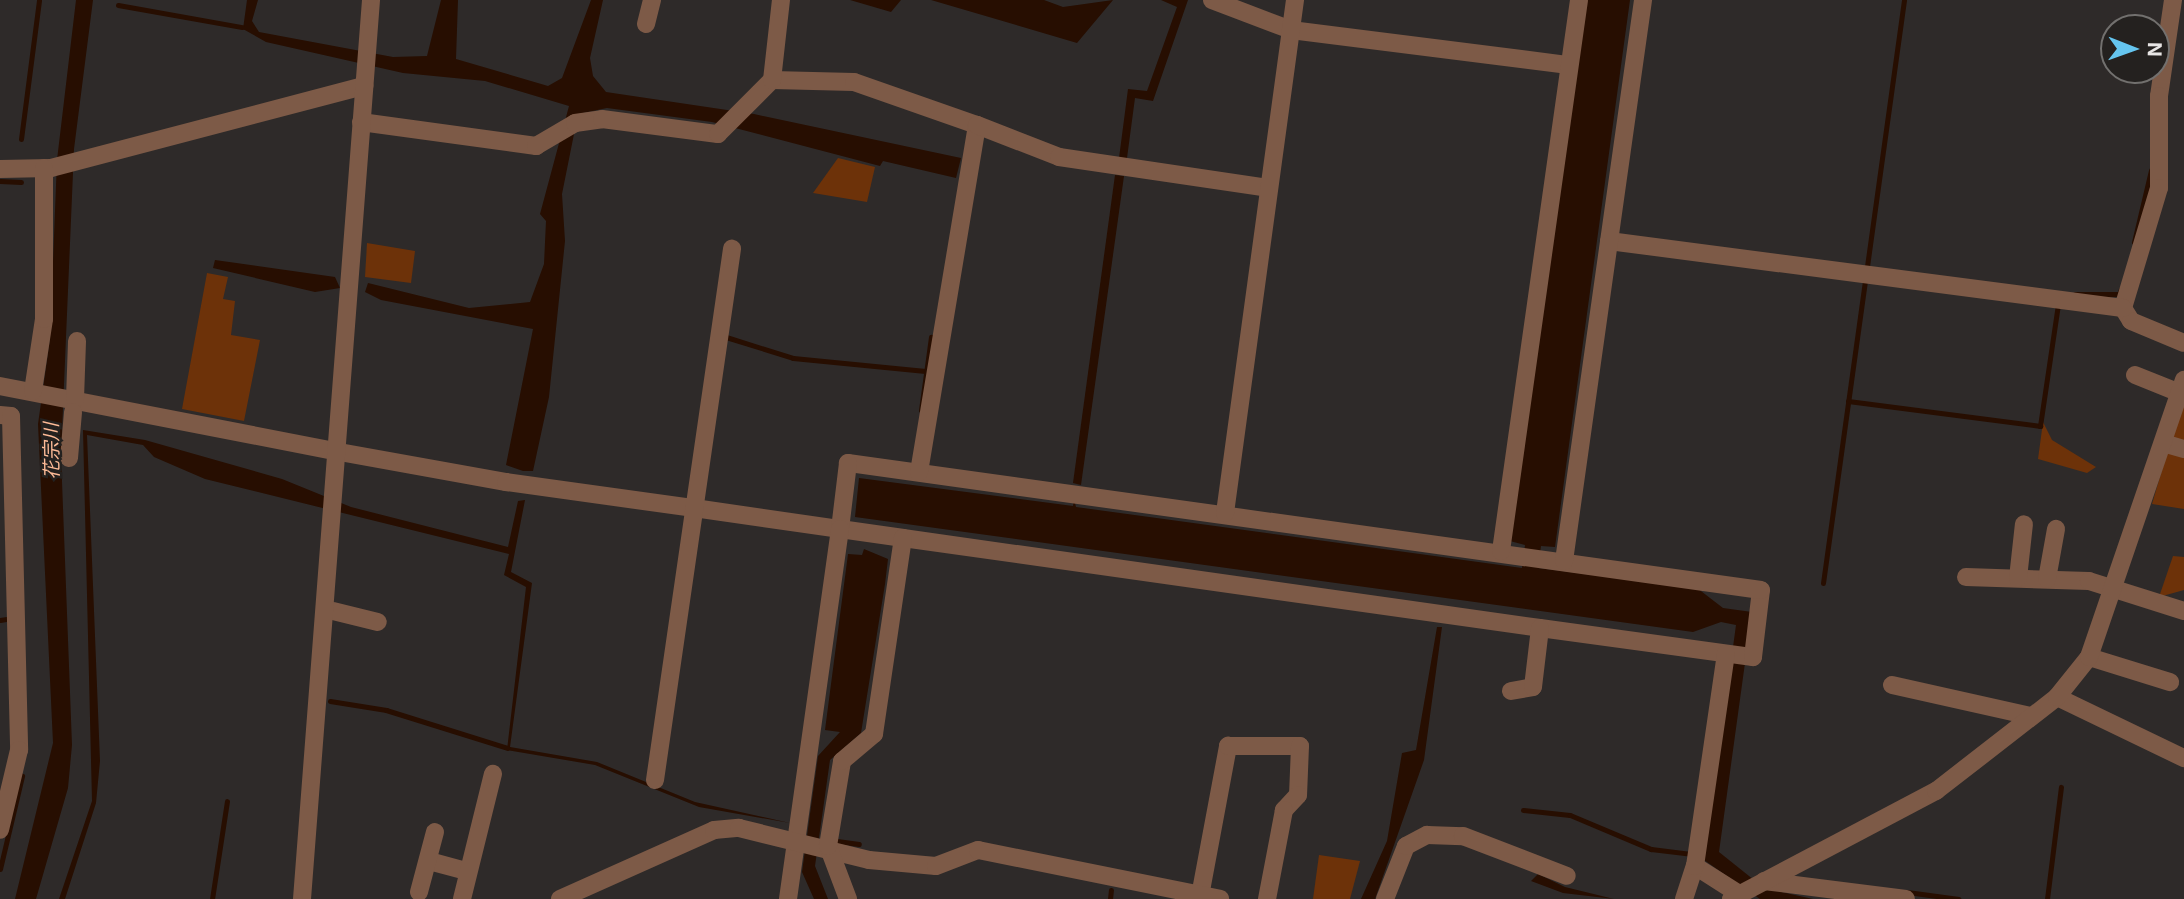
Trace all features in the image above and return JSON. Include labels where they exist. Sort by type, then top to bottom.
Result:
[{"type":"street","points":[[302,899],[340,452],[371,0]]},
{"type":"street","points":[[646,24],[652,0]]},
{"type":"street","points":[[361,122],[536,146],[575,123],[602,119],[718,134],[772,80],[781,0]]},
{"type":"street","points":[[1212,0],[1291,30],[1569,65]]},
{"type":"street","points":[[1225,513],[1295,0]]},
{"type":"street","points":[[1508,552],[1578,0]]},
{"type":"street","points":[[1564,561],[1643,0]]},
{"type":"street","points":[[2173,0],[2159,96],[2159,188],[2123,308],[2131,321],[2184,343]]},
{"type":"street","points":[[772,80],[854,82],[1059,157],[1268,188]]},
{"type":"street","points":[[0,169],[48,168],[77,162],[365,86]]},
{"type":"street","points":[[919,472],[977,125]]},
{"type":"street","points":[[35,392],[44,319],[48,168]]},
{"type":"street","points":[[1609,241],[2123,308]]},
{"type":"street","points":[[655,780],[732,249]]},
{"type":"street","points":[[69,458],[77,341]]},
{"type":"street","points":[[1695,866],[1735,897],[1936,791],[2057,697],[2089,656],[2182,387],[2135,375]]},
{"type":"street","points":[[0,386],[73,403],[340,452],[694,508],[840,529],[903,538],[1539,628],[1726,654],[1753,657],[1760,590],[1544,556],[848,463],[840,529],[788,899]]},
{"type":"street","points":[[0,415],[11,416],[19,750],[0,830]]},
{"type":"street","points":[[2163,443],[2184,449]]},
{"type":"street","points":[[2018,578],[2024,524]]},
{"type":"street","points":[[2047,579],[2056,529]]},
{"type":"street","points":[[848,899],[828,846],[842,761],[874,734],[903,538]]},
{"type":"street","points":[[1966,577],[2047,579],[2113,588],[2184,611]]},
{"type":"street","points":[[333,611],[378,622]]},
{"type":"street","points":[[1511,691],[1532,687],[1539,628]]},
{"type":"street","points":[[1684,899],[1695,866],[1726,654]]},
{"type":"street","points":[[2089,656],[2170,682]]},
{"type":"street","points":[[1892,685],[2031,716]]},
{"type":"street","points":[[2057,697],[2184,758]]},
{"type":"street","points":[[1200,896],[1228,746],[1300,746],[1298,795],[1283,810],[1267,899]]},
{"type":"street","points":[[462,899],[466,872],[493,774]]},
{"type":"street","points":[[560,899],[714,830],[739,828],[796,842],[828,846],[869,860],[936,866],[978,850],[1121,891],[1220,899]]},
{"type":"street","points":[[425,897],[435,832]]},
{"type":"street","points":[[1385,899],[1406,846],[1427,835],[1463,836],[1567,876]]},
{"type":"street","points":[[429,860],[466,872]]},
{"type":"street","points":[[1764,881],[1839,895],[1905,899]]},
{"type":"shaded area","points":[[838,158],[875,167],[867,202],[813,193]]},
{"type":"shaded area","points":[[367,243],[415,251],[411,283],[365,277]]},
{"type":"shaded area","points":[[207,273],[228,277],[223,299],[235,301],[231,335],[260,340],[244,421],[182,409]]},
{"type":"shaded area","points":[[2184,395],[2184,509],[2152,504]]},
{"type":"shaded area","points":[[2043,422],[2052,440],[2096,467],[2087,473],[2038,459]]},
{"type":"shaded area","points":[[2173,556],[2184,557],[2184,590],[2159,597]]},
{"type":"shaded area","points":[[1319,855],[1360,861],[1350,899],[1313,899]]},
{"type":"water","name":"花宗川","points":[[76,0],[93,0],[74,149],[61,455],[72,745],[68,788],[36,899],[15,899],[53,743],[38,424],[50,339],[57,160]]},
{"type":"water","points":[[247,0],[258,0],[252,21],[259,32],[393,57],[427,56],[441,0],[458,0],[456,59],[548,86],[562,78],[591,0],[603,0],[590,58],[593,76],[606,92],[754,114],[961,158],[956,178],[883,161],[880,166],[712,122],[607,108],[578,114],[562,194],[565,241],[549,397],[533,471],[523,471],[506,465],[533,329],[381,300],[365,292],[368,283],[469,308],[530,302],[544,264],[546,221],[540,214],[569,106],[485,81],[403,73],[266,42],[243,29]]},
{"type":"water","points":[[850,0],[901,0],[891,12]]},
{"type":"water","points":[[931,0],[1044,0],[1063,7],[1113,0],[1077,43]]},
{"type":"water","points":[[1161,0],[1188,0],[1153,101],[1135,98],[1127,158],[1119,158],[1128,89],[1147,91],[1177,7]]},
{"type":"water","points":[[1585,0],[1630,0],[1555,547],[1541,546],[1538,568],[1697,588],[1723,608],[1752,612],[1719,852],[1764,888],[1813,899],[1760,899],[1704,860],[1736,625],[1721,622],[1693,632],[855,517],[859,478],[1073,506],[1074,499],[1076,507],[1522,568],[1525,545],[1510,541]]},
{"type":"water","points":[[1115,175],[1124,176],[1081,485],[1073,483]]},
{"type":"water","points":[[215,260],[335,277],[340,288],[315,292],[213,268]]},
{"type":"water","points":[[83,430],[145,440],[282,479],[351,507],[508,547],[518,501],[525,500],[511,572],[532,583],[510,747],[597,762],[695,802],[790,823],[699,807],[595,765],[507,750],[526,587],[504,575],[509,554],[205,479],[154,457],[143,445],[87,435],[100,761],[96,803],[65,899],[59,899],[92,801]]},
{"type":"water","points":[[864,549],[888,559],[885,584],[861,733],[830,760],[815,866],[828,899],[814,899],[802,872],[818,756],[840,732],[825,730],[848,554],[862,555]]},
{"type":"water","points":[[1437,627],[1442,627],[1424,760],[1375,899],[1361,899],[1387,841],[1402,753],[1416,750]]},
{"type":"water","points":[[1538,874],[1565,887],[1614,899],[1563,893],[1531,881]]},
{"type":"waterway","points":[[21,139],[39,0]]},
{"type":"waterway","points":[[1823,583],[1904,0]]},
{"type":"waterway","points":[[118,5],[242,27]]},
{"type":"waterway","points":[[2134,242],[2151,170]]},
{"type":"waterway","points":[[0,181],[21,182]]},
{"type":"waterway","points":[[2075,294],[2119,294],[2121,289]]},
{"type":"waterway","points":[[1848,401],[2040,426],[2058,304]]},
{"type":"waterway","points":[[726,337],[793,358],[925,371]]},
{"type":"waterway","points":[[921,410],[931,337]]},
{"type":"waterway","points":[[0,620],[12,618]]},
{"type":"waterway","points":[[330,701],[386,710],[507,748]]},
{"type":"waterway","points":[[0,869],[22,776]]},
{"type":"waterway","points":[[2047,899],[2061,787]]},
{"type":"waterway","points":[[212,899],[227,801]]},
{"type":"waterway","points":[[1523,810],[1570,815],[1651,849],[1689,854]]},
{"type":"waterway","points":[[837,841],[859,844]]},
{"type":"waterway","points":[[1110,899],[1111,890]]},
{"type":"waterway","points":[[1907,892],[1959,899]]}]
